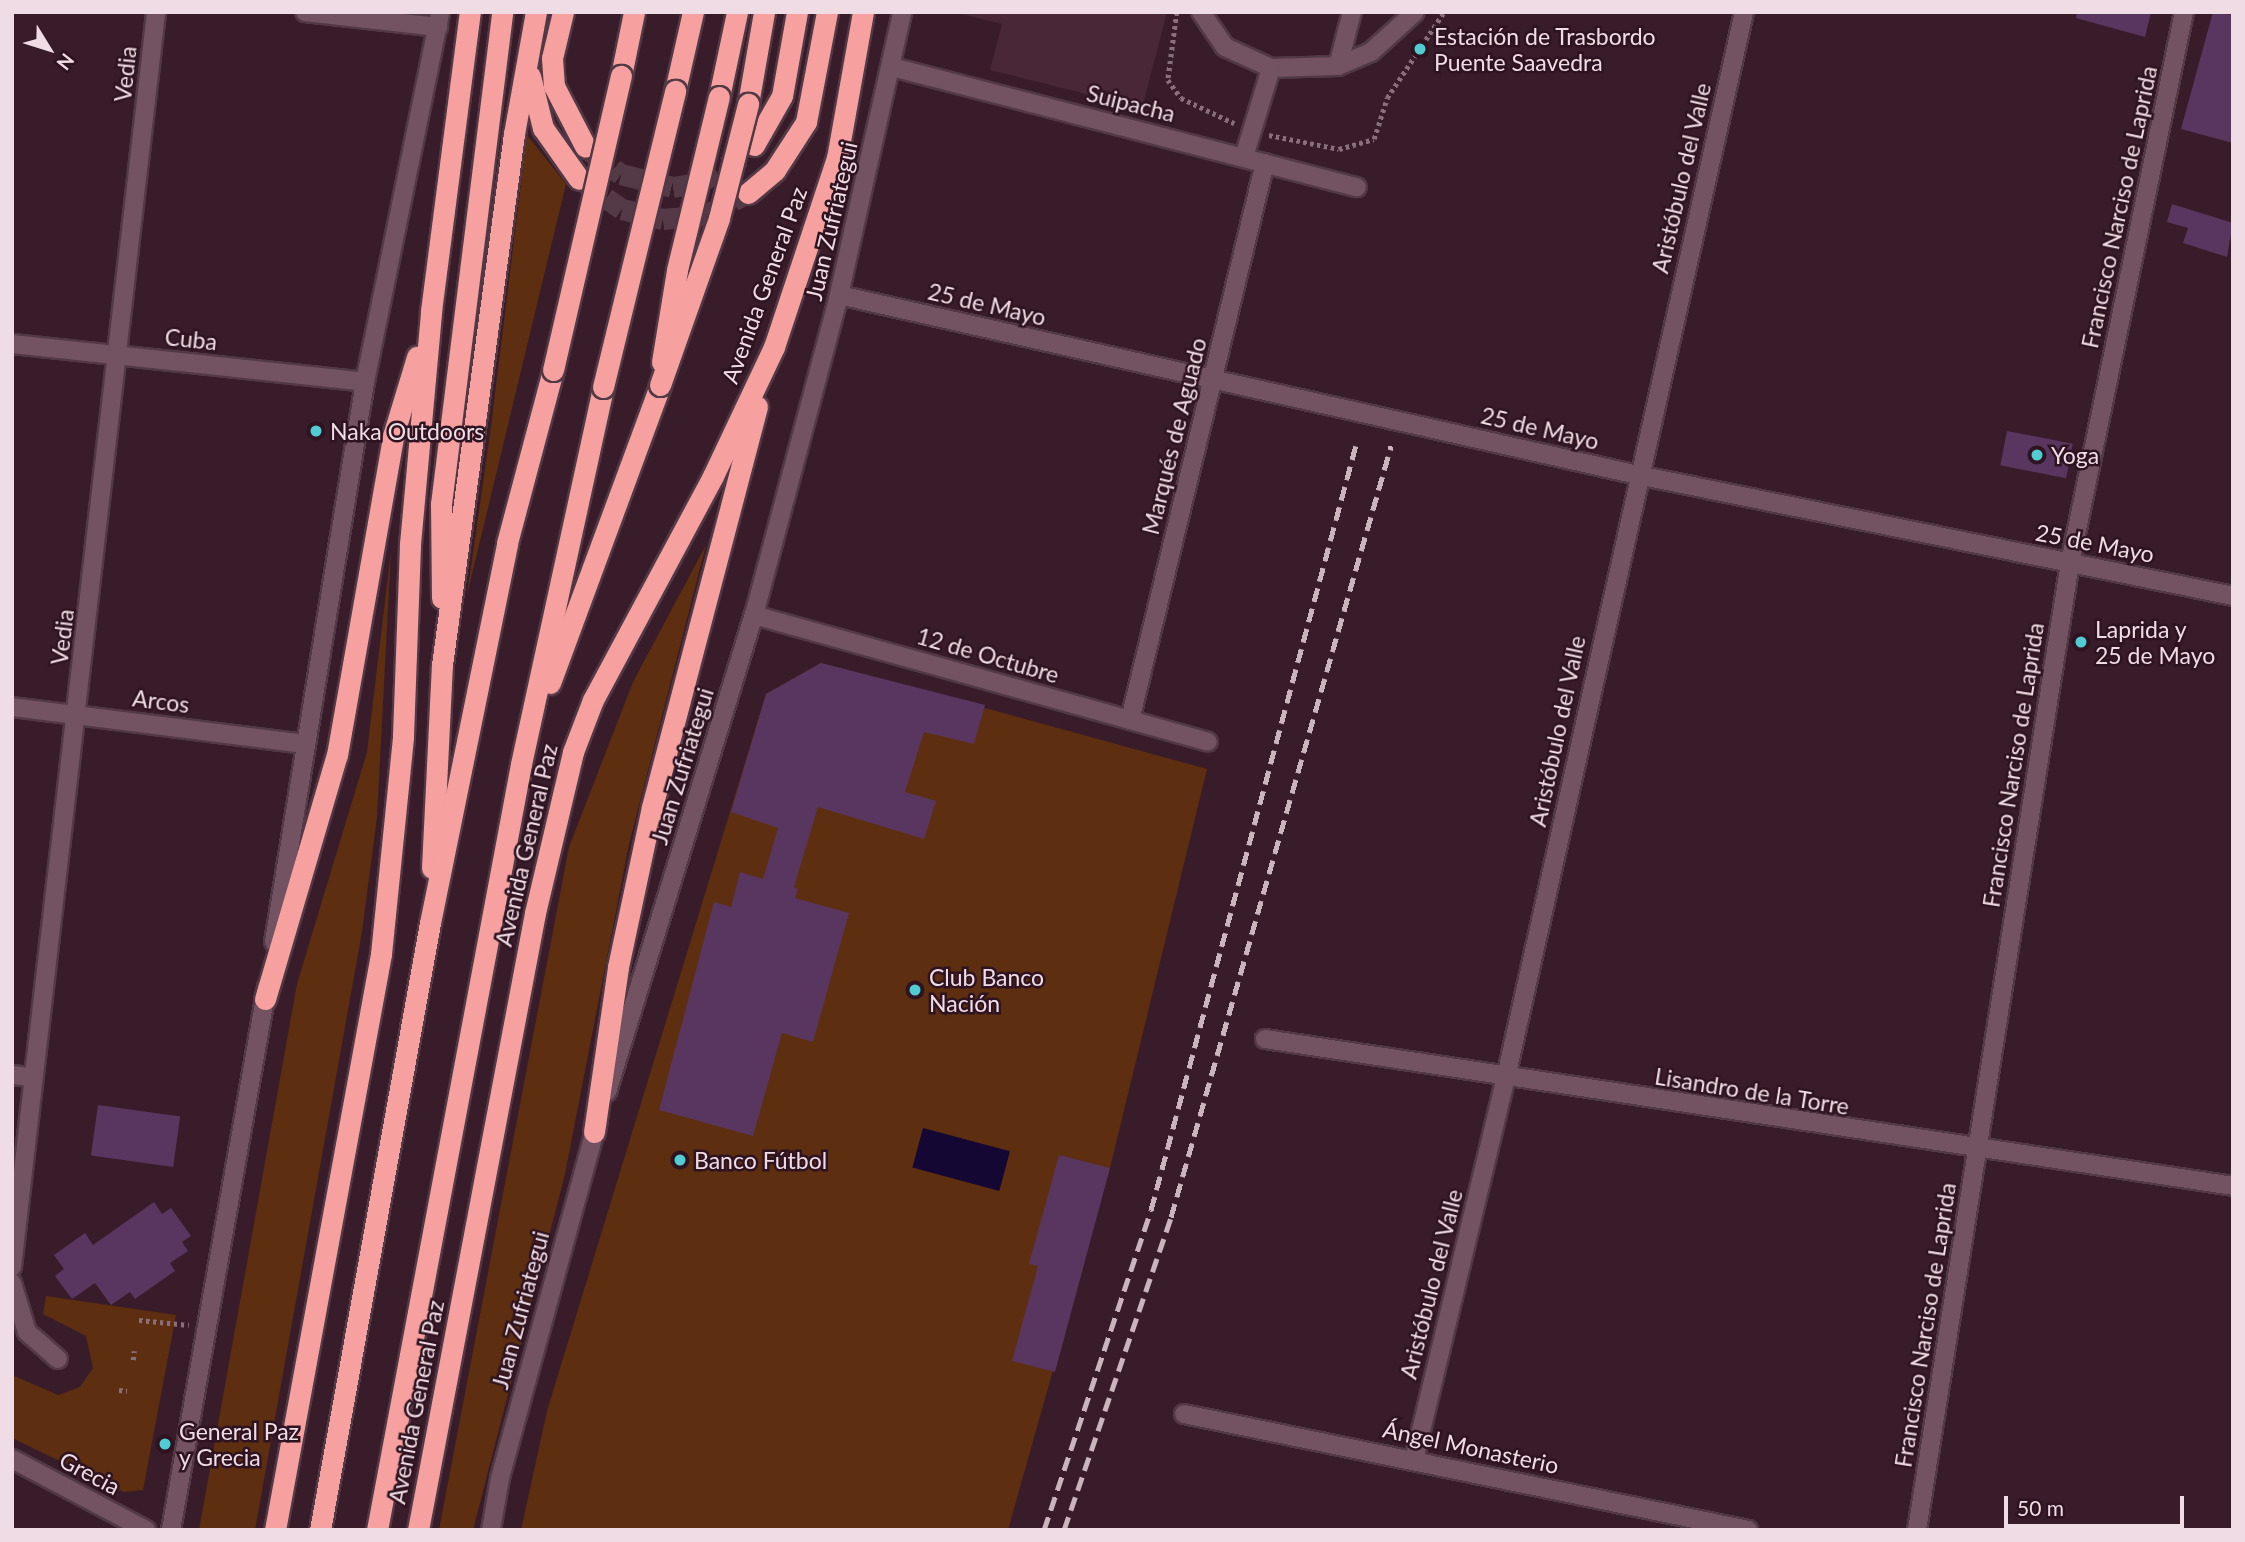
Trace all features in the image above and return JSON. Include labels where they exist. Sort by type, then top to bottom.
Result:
[{"type":"highway","points":[[275,1530],[381,954],[403,736],[410,544],[430,311],[470,12]]},
{"type":"highway","points":[[430,923],[442,665],[441,504],[502,12]]},
{"type":"highway","points":[[442,665],[536,12]]},
{"type":"highway","points":[[563,12],[552,58],[554,86],[585,146]]},
{"type":"highway","points":[[320,1530],[430,923],[507,542],[553,370],[634,12]]},
{"type":"highway","name":"Avenida General Paz","points":[[377,1530],[521,764],[603,387],[693,12]]},
{"type":"highway","points":[[657,392],[677,270],[737,12]]},
{"type":"highway","points":[[521,764],[719,218],[748,104],[764,12]]},
{"type":"highway","points":[[754,145],[782,96],[797,12]]},
{"type":"highway","points":[[748,193],[775,170],[806,122],[827,12]]},
{"type":"highway","name":"Avenida General Paz","points":[[418,1530],[535,913],[573,752],[593,700],[713,476],[774,347],[837,158],[863,12]]},
{"type":"highway","points":[[529,46],[539,120],[579,179]]},
{"type":"highway","points":[[265,999],[337,754],[393,436],[430,311]]},
{"type":"highway","points":[[594,1132],[618,967],[652,807],[774,347]]},
{"type":"street","name":"Vedia","points":[[12,1267],[31,1077],[120,356],[156,12]]},
{"type":"street","points":[[171,1530],[265,999],[304,744],[365,382],[439,20],[305,12]]},
{"type":"street","name":"Juan Zufriategui","points":[[491,1530],[594,1132],[754,615],[839,295],[892,67],[902,12]]},
{"type":"street","points":[[1201,12],[1225,47],[1271,68],[1338,66],[1371,52],[1415,12]]},
{"type":"street","points":[[1338,66],[1352,12]]},
{"type":"street","name":"Aristóbulo del Valle","points":[[1414,1460],[1506,1077],[1638,475],[1744,12]]},
{"type":"street","name":"Francisco Narciso de Laprida","points":[[1917,1530],[2070,563],[2184,12]]},
{"type":"street","name":"Suipacha","points":[[892,67],[1357,187]]},
{"type":"street","points":[[1244,157],[1271,68]]},
{"type":"street","name":"Marqués de Aguado","points":[[1130,720],[1265,163]]},
{"type":"street","name":"25 de Mayo","points":[[839,295],[1638,475],[2233,596]]},
{"type":"street","name":"Cuba","points":[[12,344],[365,382]]},
{"type":"street","name":"12 de Octubre","points":[[754,615],[1208,742]]},
{"type":"street","name":"Arcos","points":[[12,707],[304,744]]},
{"type":"street","name":"Lisandro de la Torre","points":[[1265,1039],[1978,1152],[2233,1186]]},
{"type":"street","points":[[12,1075],[31,1077]]},
{"type":"street","points":[[12,1283],[27,1332],[58,1359]]},
{"type":"street","name":"Ángel Monasterio","points":[[1184,1414],[1748,1530]]},
{"type":"street","name":"Grecia","points":[[12,1460],[146,1530]]},
{"type":"path","points":[[1177,12],[1168,80],[1181,97],[1252,130],[1308,147],[1339,149],[1374,139],[1387,98],[1444,12]]},
{"type":"path","points":[[139,1320],[208,1326]]},
{"type":"path","points":[[133,1360],[134,1351]]},
{"type":"path","points":[[119,1390],[127,1391]]},
{"type":"shaded area","points":[[954,12],[1167,12],[1142,108],[990,70],[1002,24]]},
{"type":"shaded area","points":[[527,135],[566,184],[467,595],[490,434]]},
{"type":"shaded area","points":[[706,545],[629,844],[565,1174],[473,1530],[439,1530],[569,847],[633,682]]},
{"type":"shaded area","points":[[391,551],[377,817],[362,932],[255,1530],[199,1530],[297,984],[367,752]]},
{"type":"shaded area","name":"Club Banco Nación","points":[[821,663],[1207,769],[1110,1168],[1008,1530],[521,1530],[547,1411],[766,694]]},
{"type":"shaded area","points":[[923,1128],[1010,1151],[999,1191],[912,1168]]},
{"type":"shaded area","points":[[46,1296],[176,1315],[143,1490],[124,1492],[12,1438],[12,1375],[58,1395],[80,1387],[93,1368],[86,1336],[43,1314]]},
{"type":"building","points":[[2077,12],[2151,12],[2145,37],[2076,18]]},
{"type":"building","points":[[2213,12],[2233,15],[2233,143],[2181,129]]},
{"type":"building","points":[[2172,204],[2233,223],[2227,257],[2183,243],[2188,228],[2167,222]]},
{"type":"building","name":"Yoga","points":[[2007,431],[2073,444],[2066,478],[2000,465]]},
{"type":"building","points":[[821,663],[985,705],[974,744],[924,732],[905,792],[936,801],[924,839],[818,807],[794,887],[798,889],[795,898],[849,913],[813,1042],[782,1033],[753,1136],[659,1110],[714,902],[731,907],[740,872],[763,879],[778,828],[731,812],[766,694]]},
{"type":"building","points":[[98,1105],[180,1117],[173,1167],[91,1156]]},
{"type":"building","points":[[1059,1155],[1110,1168],[1055,1372],[1012,1361],[1038,1266],[1029,1264]]},
{"type":"building","points":[[154,1202],[162,1214],[171,1208],[191,1236],[182,1242],[188,1251],[170,1263],[175,1271],[135,1299],[130,1292],[111,1305],[95,1283],[72,1299],[55,1276],[64,1269],[54,1255],[85,1233],[93,1245]]},
{"type":"tunnel","points":[[589,150],[621,174],[673,187],[699,183],[742,157]]},
{"type":"tunnel","points":[[581,180],[622,209],[663,219],[706,215],[748,193]]},
{"type":"railway","points":[[1044,1530],[1151,1210],[1357,441]]},
{"type":"railway","points":[[1064,1530],[1171,1217],[1391,446]]},
{"type":"place","name":"Estación de Trasbordo Puente Saavedra","points":[[1420,49]]},
{"type":"place","name":"Naka Outdoors","points":[[316,431]]},
{"type":"place","name":"Yoga","points":[[2037,455]]},
{"type":"place","name":"Laprida y 25 de Mayo","points":[[2081,642]]},
{"type":"place","name":"Club Banco Nación","points":[[915,990]]},
{"type":"place","name":"Banco Fútbol","points":[[680,1160]]},
{"type":"place","name":"General Paz y Grecia","points":[[165,1444]]}]
